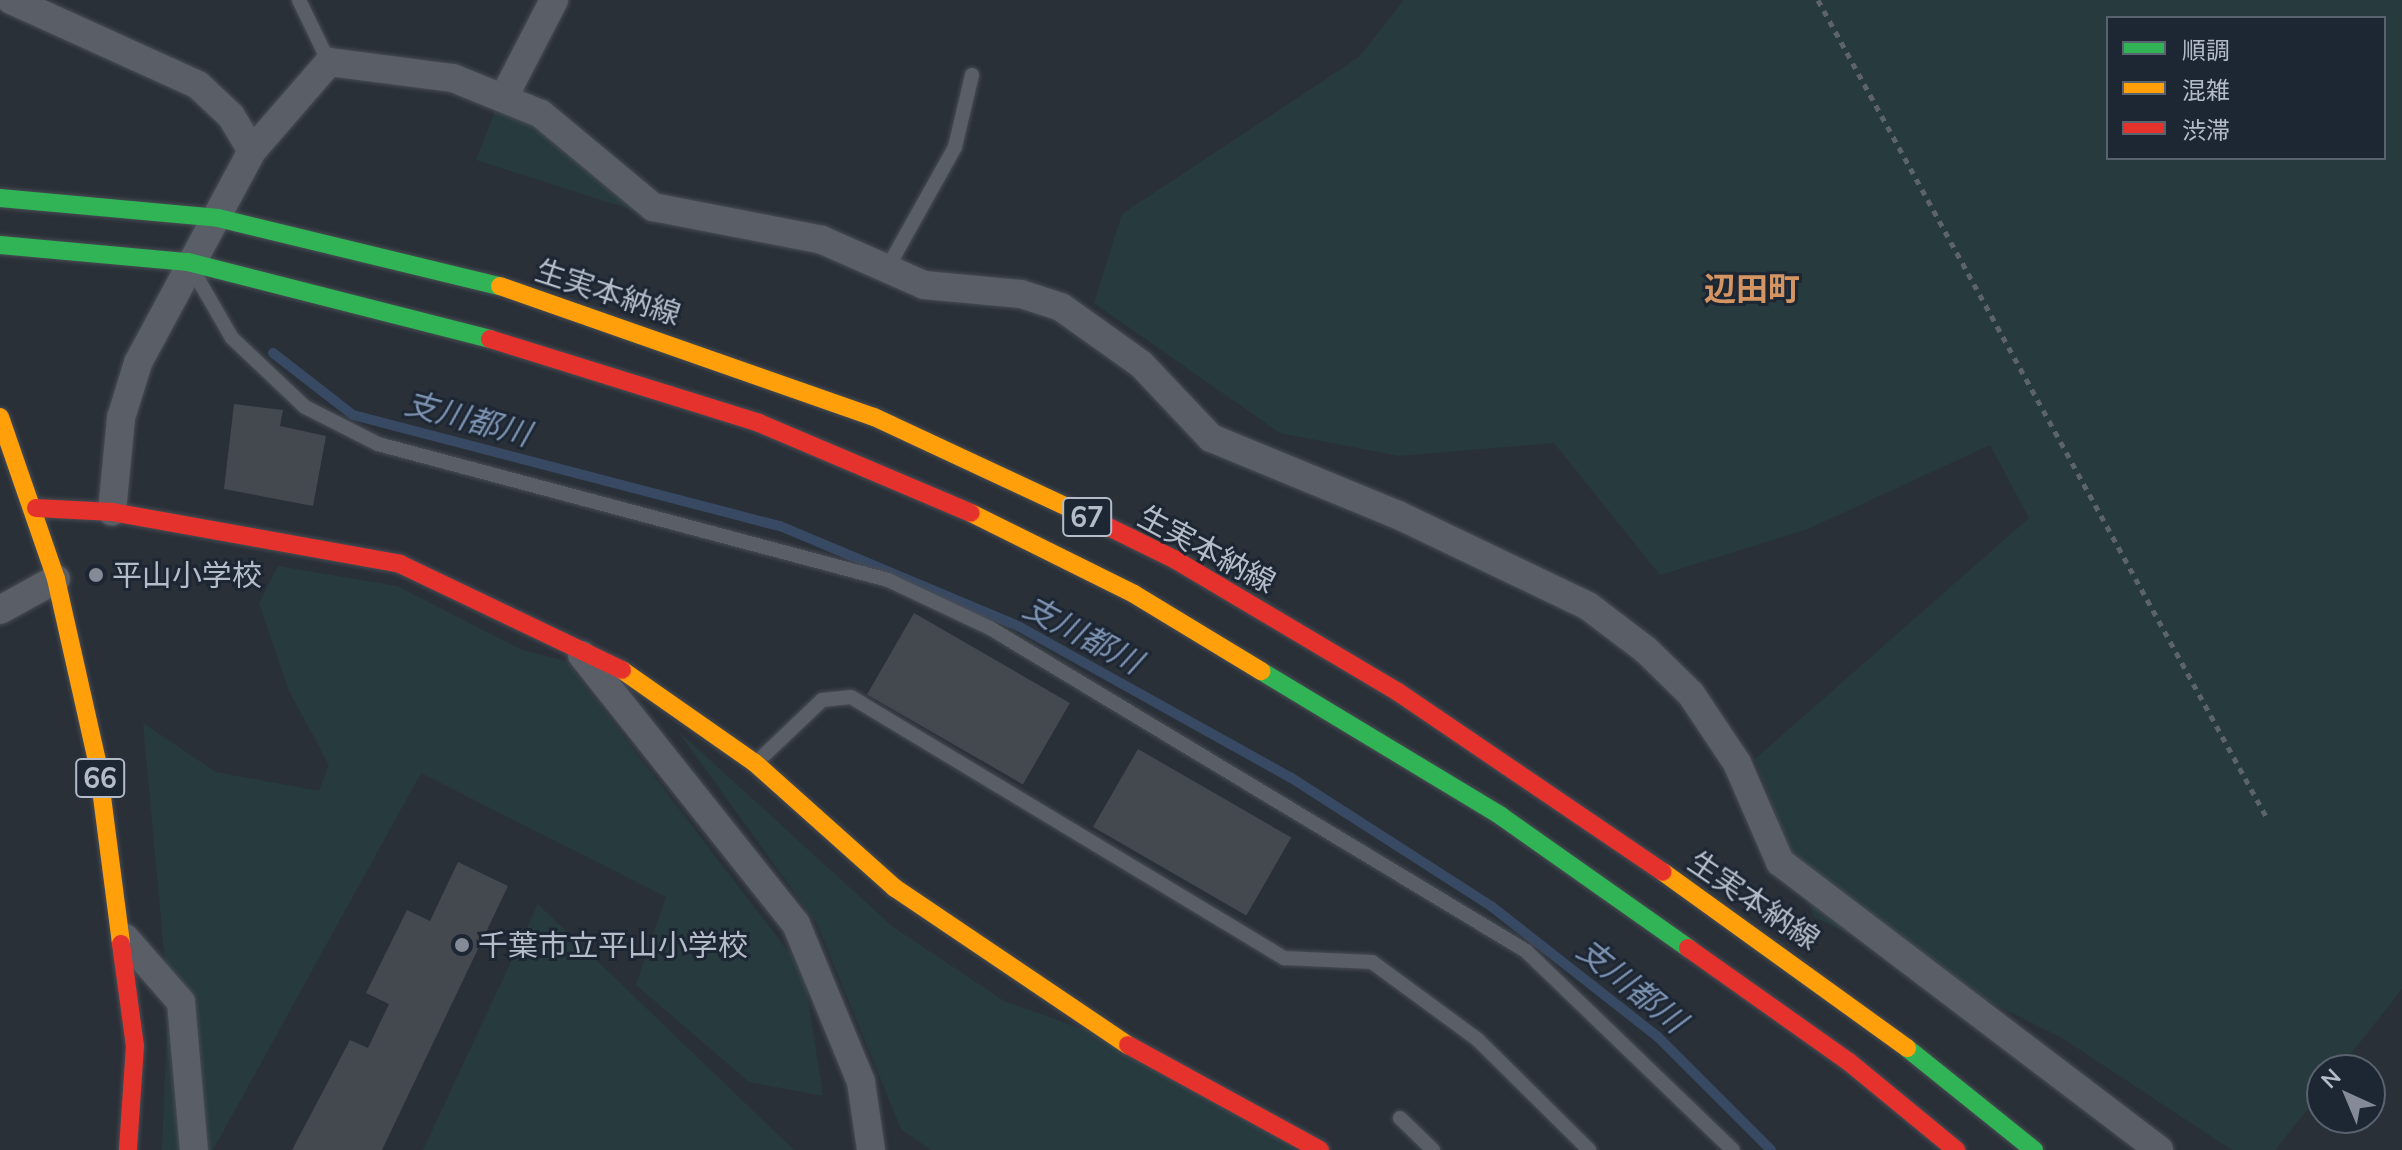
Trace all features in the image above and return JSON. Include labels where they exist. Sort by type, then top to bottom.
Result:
[{"type":"main road","name":"生実本納線","points":[[0,198],[218,218],[494,284],[671,342],[874,417],[1174,559],[1398,692],[1816,976],[2034,1150]]},
{"type":"main road","name":"67","points":[[0,245],[188,262],[572,360],[759,423],[972,513],[1107,580],[1501,816],[1849,1062],[1956,1150]]},
{"type":"main road","name":"66","points":[[0,417],[36,508],[56,579],[98,766],[125,938],[135,1046],[128,1150]]},
{"type":"main road","points":[[36,508],[112,512],[400,564],[570,639],[661,693],[755,763],[895,888],[1150,1060],[1320,1150]]},
{"type":"street","points":[[11,0],[198,85],[231,116],[252,151]]},
{"type":"street","points":[[505,95],[554,0]]},
{"type":"street","points":[[112,512],[121,418],[138,363],[188,262],[218,218],[252,151],[329,62],[453,78],[505,95],[541,114],[653,207],[822,240],[924,285],[1021,294],[1061,307],[1141,364],[1211,438],[1398,515],[1588,606],[1691,694],[1737,763],[1780,862],[2159,1150]]},
{"type":"street","points":[[0,610],[56,579]]},
{"type":"street","points":[[570,639],[796,924],[861,1082],[871,1150]]},
{"type":"street","points":[[125,938],[181,1002],[194,1150]]},
{"type":"lane","points":[[306,3],[329,62]]},
{"type":"lane","points":[[888,267],[955,147],[972,75]]},
{"type":"lane","points":[[188,262],[232,338],[305,407],[378,444],[874,575],[990,628],[1526,951],[1733,1150]]},
{"type":"lane","points":[[755,763],[822,700],[851,697],[1284,958],[1372,962],[1477,1039],[1589,1150]]},
{"type":"lane","points":[[1400,1118],[1433,1150]]},
{"type":"path","points":[[1818,0],[2268,820]]},
{"type":"green space","points":[[1404,0],[2402,0],[2402,989],[2351,1054],[2306,1054],[2306,1111],[2275,1150],[2232,1150],[2059,1036],[1814,917],[1755,759],[2029,518],[1990,445],[1808,529],[1660,575],[1554,443],[1399,456],[1280,433],[1094,303],[1122,214],[1359,57]]},
{"type":"green space","points":[[498,104],[527,116],[642,213],[476,160]]},
{"type":"green space","points":[[278,566],[397,586],[522,650],[566,661],[804,972],[823,1096],[749,1082],[636,985],[666,897],[421,773],[213,1150],[162,1150],[168,996],[143,723],[216,772],[319,791],[329,765],[289,691],[259,603]]},
{"type":"green space","points":[[678,731],[892,926],[1004,1001],[1162,1057],[1298,1150],[931,1150],[901,1129],[817,924]]},
{"type":"green space","points":[[538,904],[794,1150],[423,1150]]},
{"type":"building","points":[[234,404],[283,410],[280,426],[326,436],[313,506],[224,489]]},
{"type":"building","points":[[914,613],[1070,703],[1023,784],[867,694]]},
{"type":"building","points":[[1138,749],[1291,838],[1246,915],[1093,827]]},
{"type":"building","points":[[458,862],[508,886],[382,1150],[292,1150],[350,1040],[368,1048],[389,1004],[366,993],[407,910],[430,921]]},
{"type":"waterway","name":"支川都川","points":[[273,353],[353,415],[780,526],[1020,627],[1290,777],[1491,906],[1657,1036],[1771,1150]]},
{"type":"traffic: fast","points":[[0,198],[218,218],[500,286]]},
{"type":"traffic: fast","points":[[0,245],[188,262],[490,339]]},
{"type":"traffic: fast","points":[[1261,671],[1501,816],[1688,948]]},
{"type":"traffic: fast","points":[[1907,1048],[2034,1150]]},
{"type":"traffic: slow","points":[[500,286],[874,417],[1078,512]]},
{"type":"traffic: slow","points":[[0,417],[56,579],[98,766],[121,944]]},
{"type":"traffic: slow","points":[[971,513],[1134,594],[1261,671]]},
{"type":"traffic: slow","points":[[622,670],[755,763],[895,888],[1128,1045]]},
{"type":"traffic: slow","points":[[1663,872],[1907,1048]]},
{"type":"traffic: jam","points":[[490,339],[759,423],[971,513]]},
{"type":"traffic: jam","points":[[36,508],[112,512],[400,564],[622,670]]},
{"type":"traffic: jam","points":[[1078,512],[1174,559],[1398,692],[1663,872]]},
{"type":"traffic: jam","points":[[121,944],[135,1046],[128,1150]]},
{"type":"traffic: jam","points":[[1688,948],[1849,1062],[1956,1150]]},
{"type":"traffic: jam","points":[[1128,1045],[1320,1150]]},
{"type":"place","name":"平山小学校","points":[[96,575]]},
{"type":"place","name":"千葉市立平山小学校","points":[[462,945]]},
{"type":"district","name":"辺田町","points":[[1752,288]]}]
